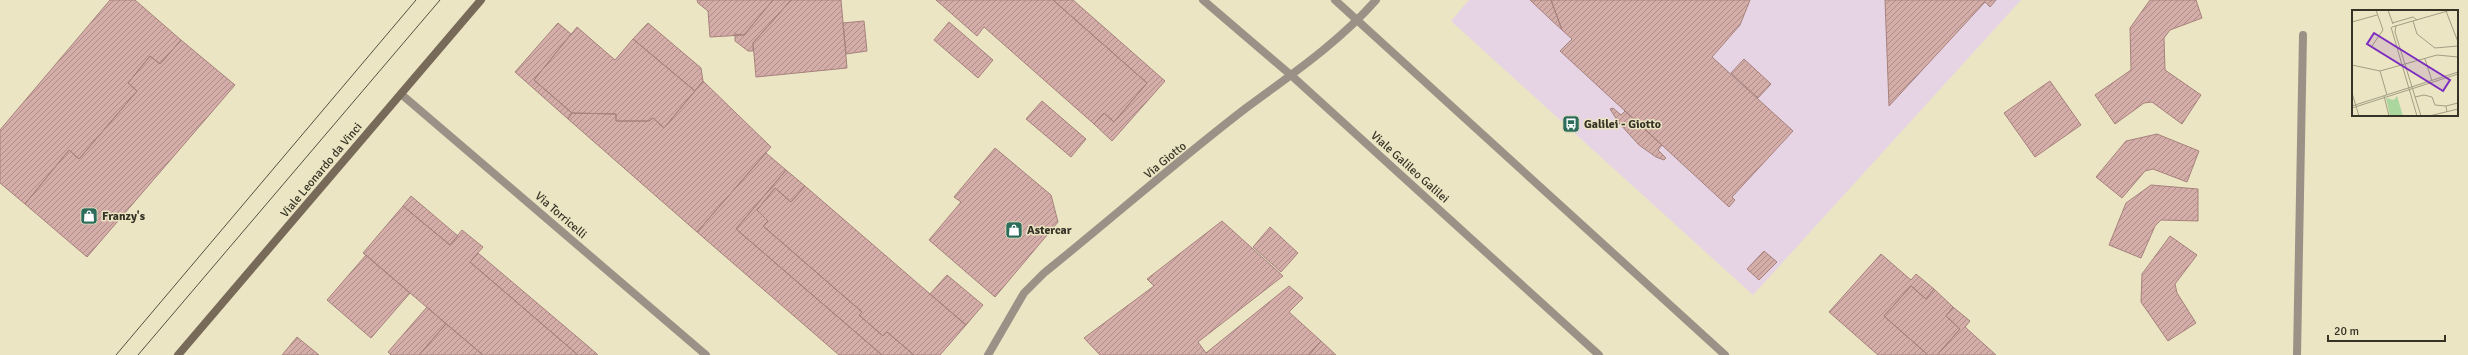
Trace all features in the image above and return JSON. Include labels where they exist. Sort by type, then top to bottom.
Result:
[{"type":"street","name":"Viale Leonardo da Vinci","points":[[178,355],[481,0]]},
{"type":"street","name":"Viale Galileo Galilei","points":[[1204,0],[1292,76],[1599,355]]},
{"type":"street","points":[[1335,0],[1725,355]]},
{"type":"street","name":"Via Giotto","points":[[988,355],[1024,293],[1044,273],[1246,108],[1292,76],[1358,20],[1376,0]]},
{"type":"street","points":[[2297,355],[2303,35]]},
{"type":"street","name":"Via Torricelli","points":[[401,94],[706,355]]},
{"type":"shaded area","points":[[1469,0],[2021,0],[1753,295],[1451,21]]},
{"type":"building","points":[[110,0],[135,0],[181,40],[160,64],[150,56],[128,83],[137,91],[79,159],[69,150],[25,204],[0,183],[0,130]]},
{"type":"building","points":[[697,0],[773,0],[744,35],[710,37],[708,11],[698,3]]},
{"type":"building","points":[[773,0],[791,0],[753,43],[753,51],[748,51],[735,41],[735,34],[744,35]]},
{"type":"building","points":[[791,0],[841,0],[847,68],[756,77],[753,43]]},
{"type":"building","points":[[936,0],[1053,0],[1147,83],[1114,122],[1104,113],[1094,124],[984,27],[977,36]]},
{"type":"building","points":[[1053,0],[1073,0],[1165,81],[1112,141],[1094,124],[1104,113],[1114,122],[1147,83]]},
{"type":"building","points":[[1530,0],[1551,0],[1562,30],[1549,18]]},
{"type":"building","points":[[1551,0],[1750,0],[1740,25],[1712,57],[1793,131],[1732,197],[1735,200],[1729,207],[1560,51],[1572,39],[1562,30]]},
{"type":"building","points":[[1885,0],[1996,0],[1990,7],[1985,2],[1889,106]]},
{"type":"building","points":[[2150,0],[2196,0],[2202,18],[2170,30],[2164,38],[2165,70],[2201,95],[2182,124],[2152,102],[2144,103],[2115,124],[2095,95],[2131,70],[2130,28]]},
{"type":"building","points":[[864,21],[867,51],[846,54],[843,23]]},
{"type":"building","points":[[949,22],[993,60],[978,78],[934,40]]},
{"type":"building","points":[[558,23],[571,34],[534,80],[572,113],[568,119],[515,72]]},
{"type":"building","points":[[648,23],[701,68],[703,81],[695,91],[633,39]]},
{"type":"building","points":[[577,27],[615,60],[633,39],[695,91],[664,128],[653,118],[649,121],[616,121],[616,114],[572,113],[534,80]]},
{"type":"building","points":[[181,40],[235,85],[87,257],[25,204],[69,150],[79,159],[137,91],[128,83],[150,56],[160,64]]},
{"type":"building","points":[[1744,59],[1771,84],[1758,98],[1731,73]]},
{"type":"building","points":[[703,81],[771,147],[697,232],[568,119],[572,113],[616,114],[616,121],[649,121],[653,118],[664,128]]},
{"type":"building","points":[[2050,81],[2081,125],[2035,157],[2004,113]]},
{"type":"building","points":[[1042,101],[1086,139],[1071,157],[1026,119]]},
{"type":"building","points":[[1613,108],[1621,115],[1625,111],[1662,145],[1658,150],[1666,158],[1664,160],[1656,157],[1639,145],[1619,123],[1610,109]]},
{"type":"building","points":[[2157,134],[2199,151],[2187,182],[2153,169],[2145,171],[2122,198],[2096,177],[2126,141]]},
{"type":"building","points":[[995,148],[1051,195],[1058,222],[995,297],[929,240],[961,202],[954,197]]},
{"type":"building","points":[[766,153],[786,170],[736,229],[882,355],[839,355],[697,232]]},
{"type":"building","points":[[786,170],[805,186],[791,202],[775,188],[757,210],[768,221],[763,226],[862,312],[859,315],[883,336],[887,332],[914,355],[882,355],[736,229]]},
{"type":"building","points":[[2151,185],[2198,189],[2198,221],[2161,220],[2155,226],[2141,258],[2109,245],[2126,203]]},
{"type":"building","points":[[805,186],[966,325],[940,355],[914,355],[887,332],[883,336],[859,315],[862,312],[763,226],[768,221],[757,210],[775,188],[791,202]]},
{"type":"building","points":[[411,196],[458,236],[450,245],[403,206]]},
{"type":"building","points":[[403,206],[450,245],[462,230],[483,247],[470,262],[578,355],[483,355],[363,253]]},
{"type":"building","points":[[1222,221],[1283,276],[1198,342],[1206,353],[1289,286],[1303,298],[1289,312],[1321,341],[1309,355],[1100,355],[1084,338],[1154,286],[1147,279]]},
{"type":"building","points":[[1270,227],[1298,253],[1281,272],[1253,247]]},
{"type":"building","points":[[2170,236],[2197,255],[2175,284],[2177,293],[2196,323],[2168,341],[2141,302],[2142,274]]},
{"type":"building","points":[[1764,251],[1777,262],[1759,280],[1747,269]]},
{"type":"building","points":[[478,253],[598,355],[578,355],[470,262]]},
{"type":"building","points":[[1881,254],[1911,280],[1916,274],[1934,289],[1926,299],[1911,286],[1884,316],[1928,355],[1878,355],[1829,312]]},
{"type":"building","points":[[366,255],[410,293],[371,338],[327,300]]},
{"type":"building","points":[[947,275],[983,305],[966,325],[930,294]]},
{"type":"building","points":[[1911,286],[1926,299],[1934,289],[1953,307],[1946,316],[1960,329],[1937,355],[1928,355],[1884,316]]},
{"type":"building","points":[[427,307],[446,324],[419,355],[391,355],[388,352]]},
{"type":"building","points":[[1953,307],[1970,321],[1965,327],[1996,355],[1937,355],[1960,329],[1946,316]]},
{"type":"building","points":[[446,324],[483,355],[419,355]]},
{"type":"building","points":[[297,337],[319,355],[282,355]]},
{"type":"building","points":[[1321,341],[1336,355],[1309,355]]},
{"type":"tram line","points":[[116,355],[416,0]]},
{"type":"tram line","points":[[138,355],[440,0]]},
{"type":"place","name":"Galilei - Giotto","points":[[1571,124]]},
{"type":"place","name":"Franzy's","points":[[89,216]]},
{"type":"place","name":"Astercar","points":[[1014,230]]}]
